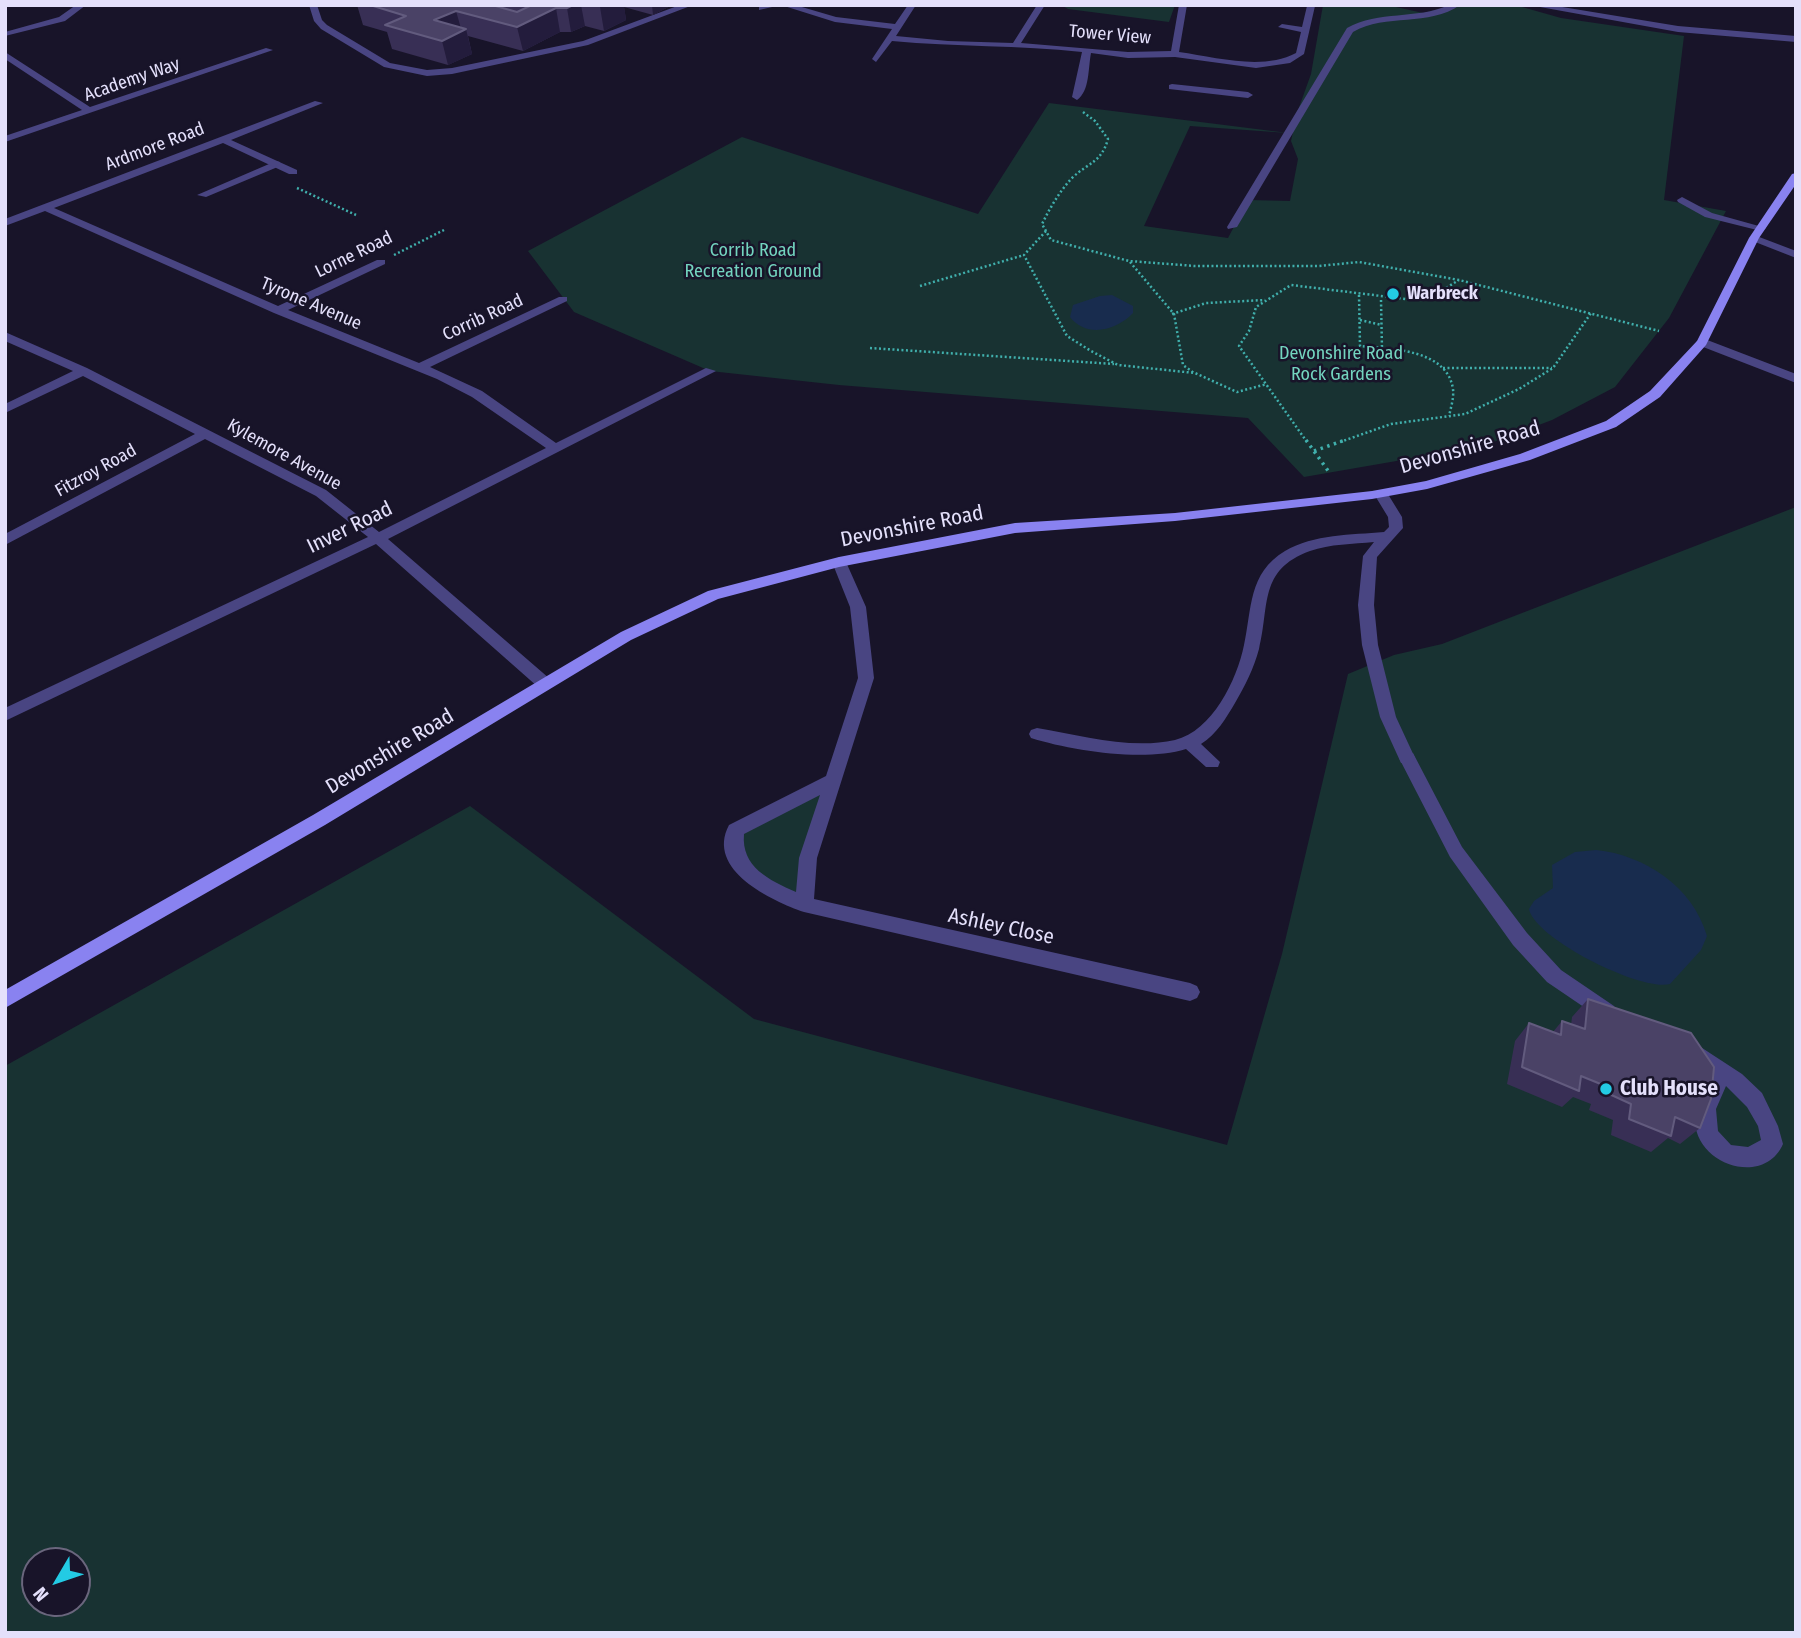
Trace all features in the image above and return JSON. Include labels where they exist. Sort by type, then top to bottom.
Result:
[{"type":"main road","name":"Devonshire Road","points":[[5,1000],[319,820],[626,636],[713,595],[839,562],[1015,528],[1175,517],[1381,494],[1427,485],[1525,457],[1611,424],[1655,394],[1702,342],[1758,233],[1796,176]]},
{"type":"street","points":[[6,31],[62,19],[82,5]]},
{"type":"street","points":[[313,5],[318,21],[324,27],[387,65],[427,73],[452,71],[585,43],[689,5]]},
{"type":"street","points":[[762,8],[777,5]]},
{"type":"street","points":[[785,5],[835,19],[896,27]]},
{"type":"street","points":[[876,59],[912,5]]},
{"type":"street","points":[[1015,46],[1041,5]]},
{"type":"street","points":[[1175,54],[1175,39],[1183,5]]},
{"type":"street","points":[[1232,227],[1350,30],[1374,20],[1440,12],[1456,5]]},
{"type":"street","points":[[1533,5],[1678,29],[1796,39]]},
{"type":"street","name":"Tower View","points":[[890,38],[1128,55],[1175,54],[1230,78],[1295,58],[1302,50],[1311,6]]},
{"type":"street","points":[[51,15],[62,19]]},
{"type":"street","points":[[1282,27],[1306,30]]},
{"type":"street","name":"Academy Way","points":[[5,139],[269,50]]},
{"type":"street","points":[[1075,101],[1084,83],[1082,72],[1087,50]]},
{"type":"street","points":[[5,55],[90,111]]},
{"type":"street","points":[[1172,87],[1230,78],[1248,95]]},
{"type":"street","name":"Ardmore Road","points":[[5,223],[318,103]]},
{"type":"street","points":[[224,140],[293,172]]},
{"type":"street","points":[[202,195],[276,164]]},
{"type":"street","points":[[1682,200],[1689,207],[1758,233],[1796,255]]},
{"type":"street","name":"Tyrone Avenue","points":[[46,208],[478,394],[554,448]]},
{"type":"street","name":"Lorne Road","points":[[278,310],[381,262]]},
{"type":"street","name":"Corrib Road","points":[[418,368],[563,299]]},
{"type":"street","name":"Kylemore Avenue","points":[[5,336],[83,371],[321,493],[378,538],[544,683]]},
{"type":"street","points":[[1702,342],[1796,379]]},
{"type":"street","points":[[5,409],[83,371]]},
{"type":"street","name":"Inver Road","points":[[5,715],[378,538],[710,371]]},
{"type":"street","name":"Fitzroy Road","points":[[5,540],[205,433]]},
{"type":"street","points":[[1381,494],[1395,517],[1396,528],[1384,537],[1370,556],[1366,605],[1370,645],[1388,718],[1456,852],[1520,939],[1554,976],[1620,1022]]},
{"type":"street","points":[[1037,734],[1153,750],[1188,742],[1207,731],[1233,691],[1253,645],[1254,610],[1268,575],[1283,561],[1318,541],[1384,537]]},
{"type":"street","points":[[804,904],[808,858],[866,678],[858,607],[839,562]]},
{"type":"street","points":[[1188,742],[1213,762]]},
{"type":"street","name":"Ashley Close","points":[[835,779],[735,830],[732,844],[737,860],[758,884],[804,904],[1190,992]]},
{"type":"street","points":[[1679,1045],[1691,1049],[1722,1073]]},
{"type":"path","points":[[1075,101],[1108,139],[1103,155],[1083,167],[1053,200],[1042,224],[1051,240],[1129,261],[1278,267],[1359,262],[1459,280],[1659,331]]},
{"type":"path","points":[[293,172],[279,180],[356,215]]},
{"type":"path","name":"Lorne Road","points":[[381,262],[444,230]]},
{"type":"path","points":[[920,286],[1024,255],[1046,231]]},
{"type":"path","points":[[1024,255],[1067,336],[1118,365]]},
{"type":"path","points":[[1129,261],[1178,323],[1178,347],[1183,365],[1237,392],[1267,384]]},
{"type":"path","points":[[1329,472],[1239,346],[1249,331],[1256,307],[1290,285],[1330,288],[1381,300],[1415,298],[1445,290],[1459,280]]},
{"type":"path","points":[[1359,295],[1360,346],[1420,355],[1443,368],[1553,368]]},
{"type":"path","points":[[1172,314],[1218,300],[1266,300]]},
{"type":"path","points":[[1381,300],[1382,349]]},
{"type":"path","points":[[1314,451],[1391,424],[1465,414],[1519,389],[1553,368],[1591,313]]},
{"type":"path","points":[[1360,320],[1382,325]]},
{"type":"path","points":[[870,348],[1195,373]]},
{"type":"path","points":[[1443,368],[1453,388],[1449,416]]},
{"type":"green space","points":[[1061,5],[1175,5],[1169,22],[1068,9]]},
{"type":"green space","points":[[1323,5],[1387,5],[1423,13],[1456,5],[1515,5],[1561,18],[1684,36],[1664,200],[1726,211],[1669,318],[1615,387],[1552,420],[1483,446],[1304,477],[1248,418],[839,385],[710,371],[574,312],[528,251],[742,137],[978,214],[1049,103],[1288,133],[1190,126],[1144,226],[1228,238],[1248,200],[1290,201],[1298,159],[1291,141],[1297,113],[1311,74]]},
{"type":"green space","points":[[1796,507],[1796,1633],[5,1633],[5,1066],[470,806],[754,1019],[1227,1145],[1282,954],[1348,674],[1394,655],[1442,644]]},
{"type":"green space","points":[[835,779],[804,904],[759,884],[735,830]]},
{"type":"water","points":[[1112,295],[1133,306],[1133,313],[1118,324],[1092,330],[1077,324],[1070,317],[1073,305]]},
{"type":"water","points":[[1596,850],[1632,859],[1665,876],[1691,903],[1700,918],[1707,936],[1701,950],[1670,984],[1637,980],[1591,961],[1550,934],[1536,921],[1529,909],[1534,901],[1553,888],[1552,865],[1575,852]]},
{"type":"building","points":[[370,5],[492,5],[517,12],[532,5],[573,5],[556,8],[517,27],[456,11],[434,20],[466,29],[442,41],[385,25],[406,16]]},
{"type":"building","name":"Club House","points":[[1588,999],[1691,1033],[1714,1067],[1711,1099],[1700,1128],[1675,1117],[1671,1136],[1629,1119],[1631,1104],[1607,1093],[1608,1087],[1581,1076],[1579,1091],[1522,1067],[1529,1023],[1561,1035],[1562,1021],[1585,1029]]},
{"type":"place","name":"Warbreck","points":[[1393,294]]},
{"type":"place","name":"Club House","points":[[1606,1089]]},
{"type":"park label","name":"Corrib Road Recreation Ground","points":[[753,261]]},
{"type":"park label","name":"Devonshire Road Rock Gardens","points":[[1341,364]]}]
